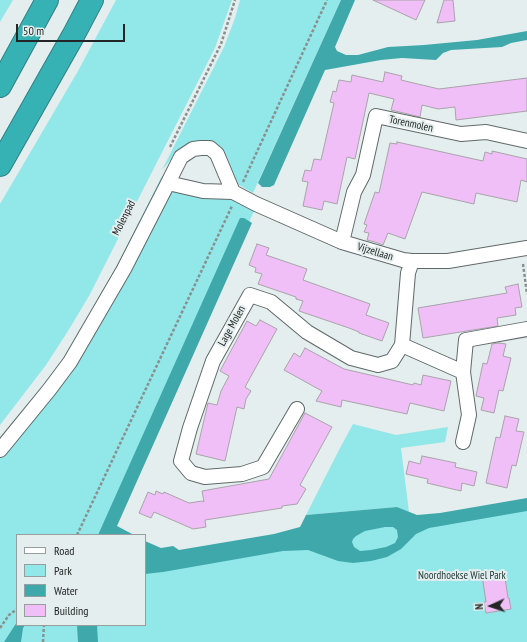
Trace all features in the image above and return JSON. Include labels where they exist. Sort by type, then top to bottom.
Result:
[{"type":"highway","points":[[0,86],[47,0]]},
{"type":"highway","points":[[0,165],[92,0]]},
{"type":"street","name":"Torenmolen","points":[[342,242],[354,192],[363,175],[376,116],[461,134],[486,132],[527,141]]},
{"type":"street","points":[[0,450],[70,362],[124,269],[181,157],[193,149],[210,148],[217,154],[235,193]]},
{"type":"street","name":"Vijzellaan","points":[[168,183],[203,191],[235,193],[256,204],[342,242],[403,260],[448,261],[527,248]]},
{"type":"street","name":"Lage Molen","points":[[297,409],[263,467],[242,474],[205,477],[191,473],[181,461],[190,428],[213,361],[250,295],[271,302],[307,332],[351,358],[378,365],[392,361],[402,345],[408,273],[412,261]]},
{"type":"street","points":[[463,442],[469,416],[463,372],[466,340],[527,329]]},
{"type":"street","points":[[402,345],[463,372]]},
{"type":"path","points":[[169,148],[221,44],[235,0]]},
{"type":"path","points":[[76,534],[235,193],[327,0]]},
{"type":"path","points":[[524,264],[527,294]]},
{"type":"path","points":[[0,628],[9,615],[16,610]]},
{"type":"path","points":[[43,642],[44,626]]},
{"type":"green space","points":[[0,0],[13,0],[0,22]]},
{"type":"green space","points":[[116,0],[232,0],[215,48],[89,296],[46,365],[0,425],[0,204],[78,71]]},
{"type":"green space","points":[[240,0],[341,0],[253,193],[239,185],[233,175],[228,159],[220,147],[203,141],[191,142],[179,150],[162,170],[224,47]]},
{"type":"green space","name":"Noordhoekse Wiel Park","points":[[162,176],[221,197],[227,195],[255,209],[108,534],[16,534],[16,626],[146,626],[146,564],[527,500],[527,642],[0,642],[0,453],[56,386]]},
{"type":"green space","points":[[353,424],[396,435],[448,427],[445,442],[401,448],[409,512],[397,507],[306,515]]},
{"type":"water","points":[[341,0],[355,0],[335,47],[337,51],[346,55],[358,55],[388,47],[477,40],[527,31],[527,40],[511,43],[502,47],[451,50],[443,53],[436,60],[402,58],[381,60],[325,70],[274,185],[270,187],[262,187],[258,183]]},
{"type":"water","points":[[240,218],[244,218],[252,223],[117,526],[132,534],[98,534]]},
{"type":"water","points":[[527,498],[527,511],[429,528],[416,534],[401,549],[387,557],[371,561],[353,563],[338,561],[308,550],[283,551],[146,574],[146,541],[161,548],[173,546],[179,550],[274,534],[300,527],[306,515],[397,507],[417,515],[440,513]],"holes":[[[385,527],[393,527],[397,530],[398,537],[395,543],[386,547],[360,551],[354,547],[352,542],[356,536],[365,531]]]},
{"type":"water","points":[[16,624],[16,626],[24,626],[21,642],[4,642]]},
{"type":"water","points":[[77,626],[97,626],[98,642],[78,642]]},
{"type":"building","points":[[373,0],[425,0],[416,20]]},
{"type":"building","points":[[444,0],[453,0],[455,21],[437,23]]},
{"type":"building","points":[[385,72],[402,76],[401,80],[439,89],[527,78],[527,111],[456,120],[455,107],[438,109],[422,105],[420,117],[391,110],[394,99],[369,93],[355,159],[347,157],[337,204],[324,201],[322,210],[303,206],[308,182],[302,181],[305,170],[311,171],[314,159],[321,160],[334,103],[330,102],[333,91],[336,92],[339,80],[351,82],[352,75],[383,82]]},
{"type":"building","points":[[397,142],[483,161],[485,152],[492,154],[492,151],[527,159],[527,182],[521,180],[517,202],[476,193],[474,204],[422,192],[405,239],[388,233],[383,245],[367,240],[369,233],[364,232],[367,225],[364,224],[375,192],[379,193],[390,143],[397,144]]},
{"type":"building","points":[[257,244],[269,248],[266,255],[307,269],[303,280],[370,304],[366,315],[389,323],[382,341],[299,311],[303,301],[296,299],[296,297],[258,284],[262,274],[255,272],[256,268],[249,265]]},
{"type":"building","points":[[518,284],[522,307],[515,308],[516,315],[497,318],[498,326],[423,338],[418,308],[507,293],[505,287]]},
{"type":"building","points":[[260,320],[277,329],[245,387],[251,391],[246,399],[244,409],[237,407],[225,461],[196,454],[208,403],[217,405],[221,391],[229,376],[220,371],[247,321],[256,326]]},
{"type":"building","points":[[492,344],[506,344],[503,356],[511,358],[503,391],[499,390],[494,413],[481,410],[484,398],[476,396],[483,363],[487,364]]},
{"type":"building","points":[[305,348],[344,369],[413,385],[414,383],[421,385],[423,375],[451,381],[444,411],[410,403],[407,414],[342,400],[341,407],[316,401],[322,391],[284,370],[294,353],[300,357]]},
{"type":"building","points":[[305,413],[332,427],[300,485],[306,489],[297,504],[282,506],[282,508],[205,520],[206,527],[193,529],[154,512],[151,518],[139,513],[148,492],[155,495],[156,491],[163,494],[164,492],[189,503],[204,502],[202,491],[269,479]]},
{"type":"building","points":[[505,416],[519,419],[516,431],[524,432],[516,466],[512,465],[507,488],[486,483],[496,437],[500,438]]},
{"type":"building","points":[[422,456],[456,463],[455,467],[477,472],[474,486],[462,483],[461,491],[427,483],[428,479],[406,474],[409,461],[420,464]]},
{"type":"building","points":[[504,571],[511,609],[486,613],[482,575]]}]
